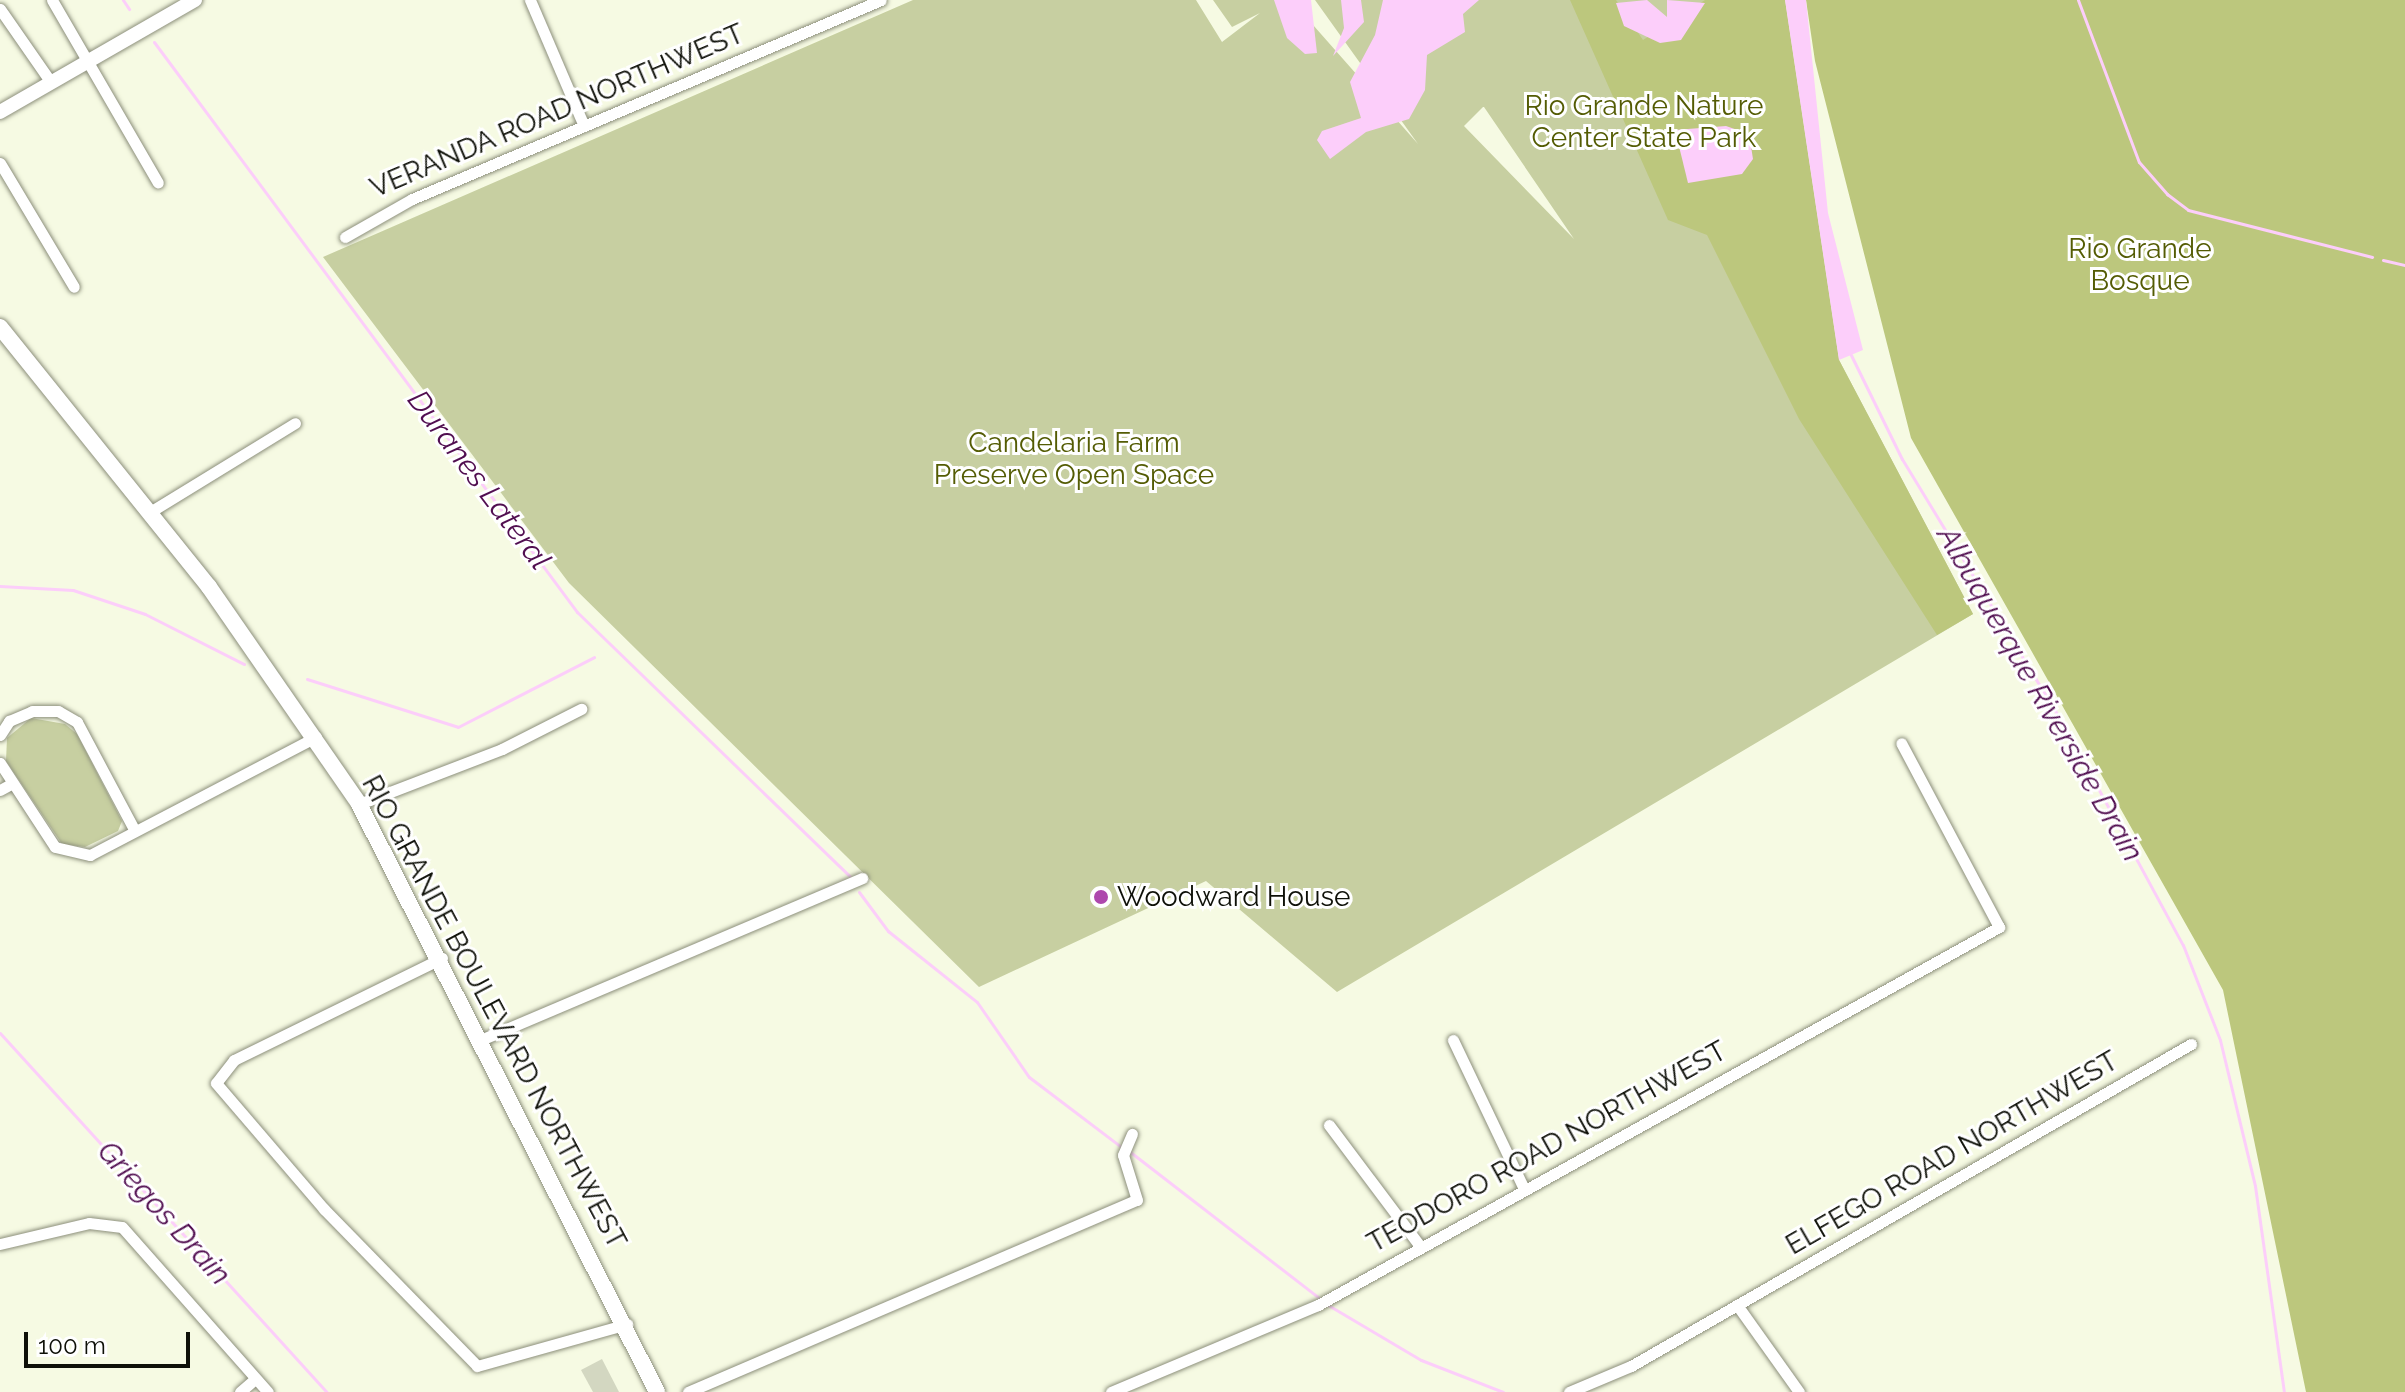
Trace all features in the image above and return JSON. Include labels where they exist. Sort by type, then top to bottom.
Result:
[{"type":"main road","name":"RIO GRANDE BOULEVARD NORTHWEST","points":[[0,327],[150,512],[316,737],[359,804],[442,958],[627,1324],[657,1392]]},
{"type":"street","points":[[52,0],[83,45],[84,61],[158,183]]},
{"type":"street","points":[[0,112],[195,0]]},
{"type":"street","points":[[530,0],[584,126]]},
{"type":"street","name":"VERANDA ROAD NORTHWEST","points":[[345,237],[359,223],[881,0]]},
{"type":"street","points":[[0,9],[50,81]]},
{"type":"street","points":[[0,163],[74,287]]},
{"type":"street","points":[[150,512],[295,423]]},
{"type":"street","points":[[359,804],[502,749],[581,709]]},
{"type":"street","points":[[0,735],[9,721],[32,711],[58,711],[77,722],[135,831]]},
{"type":"street","points":[[0,763],[5,787],[55,847],[71,856],[90,855],[316,737]]},
{"type":"street","name":"TEODORO ROAD NORTHWEST","points":[[1111,1392],[1270,1329],[1999,927],[1901,743]]},
{"type":"street","points":[[483,1039],[862,878]]},
{"type":"street","points":[[442,958],[234,1060],[216,1083],[324,1209],[477,1366],[627,1324]]},
{"type":"street","points":[[1453,1040],[1524,1189]]},
{"type":"street","name":"ELFEGO ROAD NORTHWEST","points":[[1569,1392],[1631,1366],[2191,1044]]},
{"type":"street","points":[[1329,1125],[1420,1246]]},
{"type":"street","points":[[688,1392],[1137,1200],[1124,1148],[1132,1134]]},
{"type":"street","points":[[0,1244],[89,1223],[122,1227],[268,1392]]},
{"type":"street","points":[[1737,1305],[1799,1392]]},
{"type":"street","points":[[240,1392],[255,1379]]},
{"type":"green space","name":"Candelaria Farm Preserve Open Space","points":[[913,0],[1196,0],[1222,42],[1260,13],[1232,27],[1213,0],[1291,0],[1418,144],[1315,0],[1785,0],[1839,360],[1973,614],[1337,992],[1206,881],[979,987],[569,583],[323,257]],"holes":[[[1484,107],[1574,239],[1464,126]]]},
{"type":"green space","name":"Rio Grande Nature Center State Park","points":[[1570,0],[1616,0],[1643,40],[1705,0],[1785,0],[1839,360],[1973,614],[1937,635],[1799,419],[1707,235],[1668,220]]},
{"type":"green space","name":"Rio Grande Bosque","points":[[1806,0],[2405,0],[2405,1392],[2306,1392],[2223,990],[1911,438],[1815,61]]},
{"type":"green space","points":[[31,718],[65,724],[77,734],[122,821],[118,831],[85,847],[62,844],[6,761],[7,738]]},
{"type":"shaded area","points":[[1274,0],[1311,0],[1317,53],[1305,54],[1287,38]]},
{"type":"shaded area","points":[[1341,0],[1361,0],[1364,22],[1333,56],[1344,28]]},
{"type":"shaded area","points":[[1383,0],[1479,0],[1463,14],[1465,32],[1427,55],[1425,90],[1409,119],[1366,132],[1330,159],[1317,140],[1322,131],[1361,118],[1350,82],[1375,35]]},
{"type":"shaded area","points":[[1647,0],[1667,17],[1667,0],[1705,3],[1681,40],[1660,43],[1624,26],[1616,3]]},
{"type":"shaded area","points":[[1785,0],[1806,0],[1828,213],[1863,350],[1839,360]]},
{"type":"shaded area","points":[[1726,126],[1749,134],[1753,159],[1742,174],[1688,183],[1675,130]]},
{"type":"building","points":[[602,1359],[619,1392],[593,1392],[581,1370]]},
{"type":"waterway","name":"Duranes Lateral","points":[[123,0],[129,9]]},
{"type":"waterway","points":[[2078,0],[2139,162],[2167,194],[2188,210],[2372,257]]},
{"type":"waterway","name":"Duranes Lateral","points":[[154,42],[577,612],[850,877]]},
{"type":"waterway","points":[[2383,260],[2405,265]]},
{"type":"waterway","name":"Albuquerque Riverside Drain","points":[[1850,353],[1902,459],[2066,729],[2183,945],[2220,1040],[2255,1186],[2284,1392]]},
{"type":"waterway","points":[[0,586],[73,590],[145,614],[244,664]]},
{"type":"waterway","points":[[307,679],[458,727],[594,657]]},
{"type":"waterway","name":"Duranes Lateral","points":[[859,892],[888,931],[977,1002],[1029,1077],[1120,1146]]},
{"type":"waterway","name":"Griegos Drain","points":[[0,1033],[327,1392]]},
{"type":"waterway","name":"Duranes Lateral","points":[[1129,1151],[1318,1297]]},
{"type":"waterway","name":"Duranes Lateral","points":[[1328,1305],[1421,1360],[1503,1392]]},
{"type":"place","name":"Woodward House","points":[[1101,897]]}]
